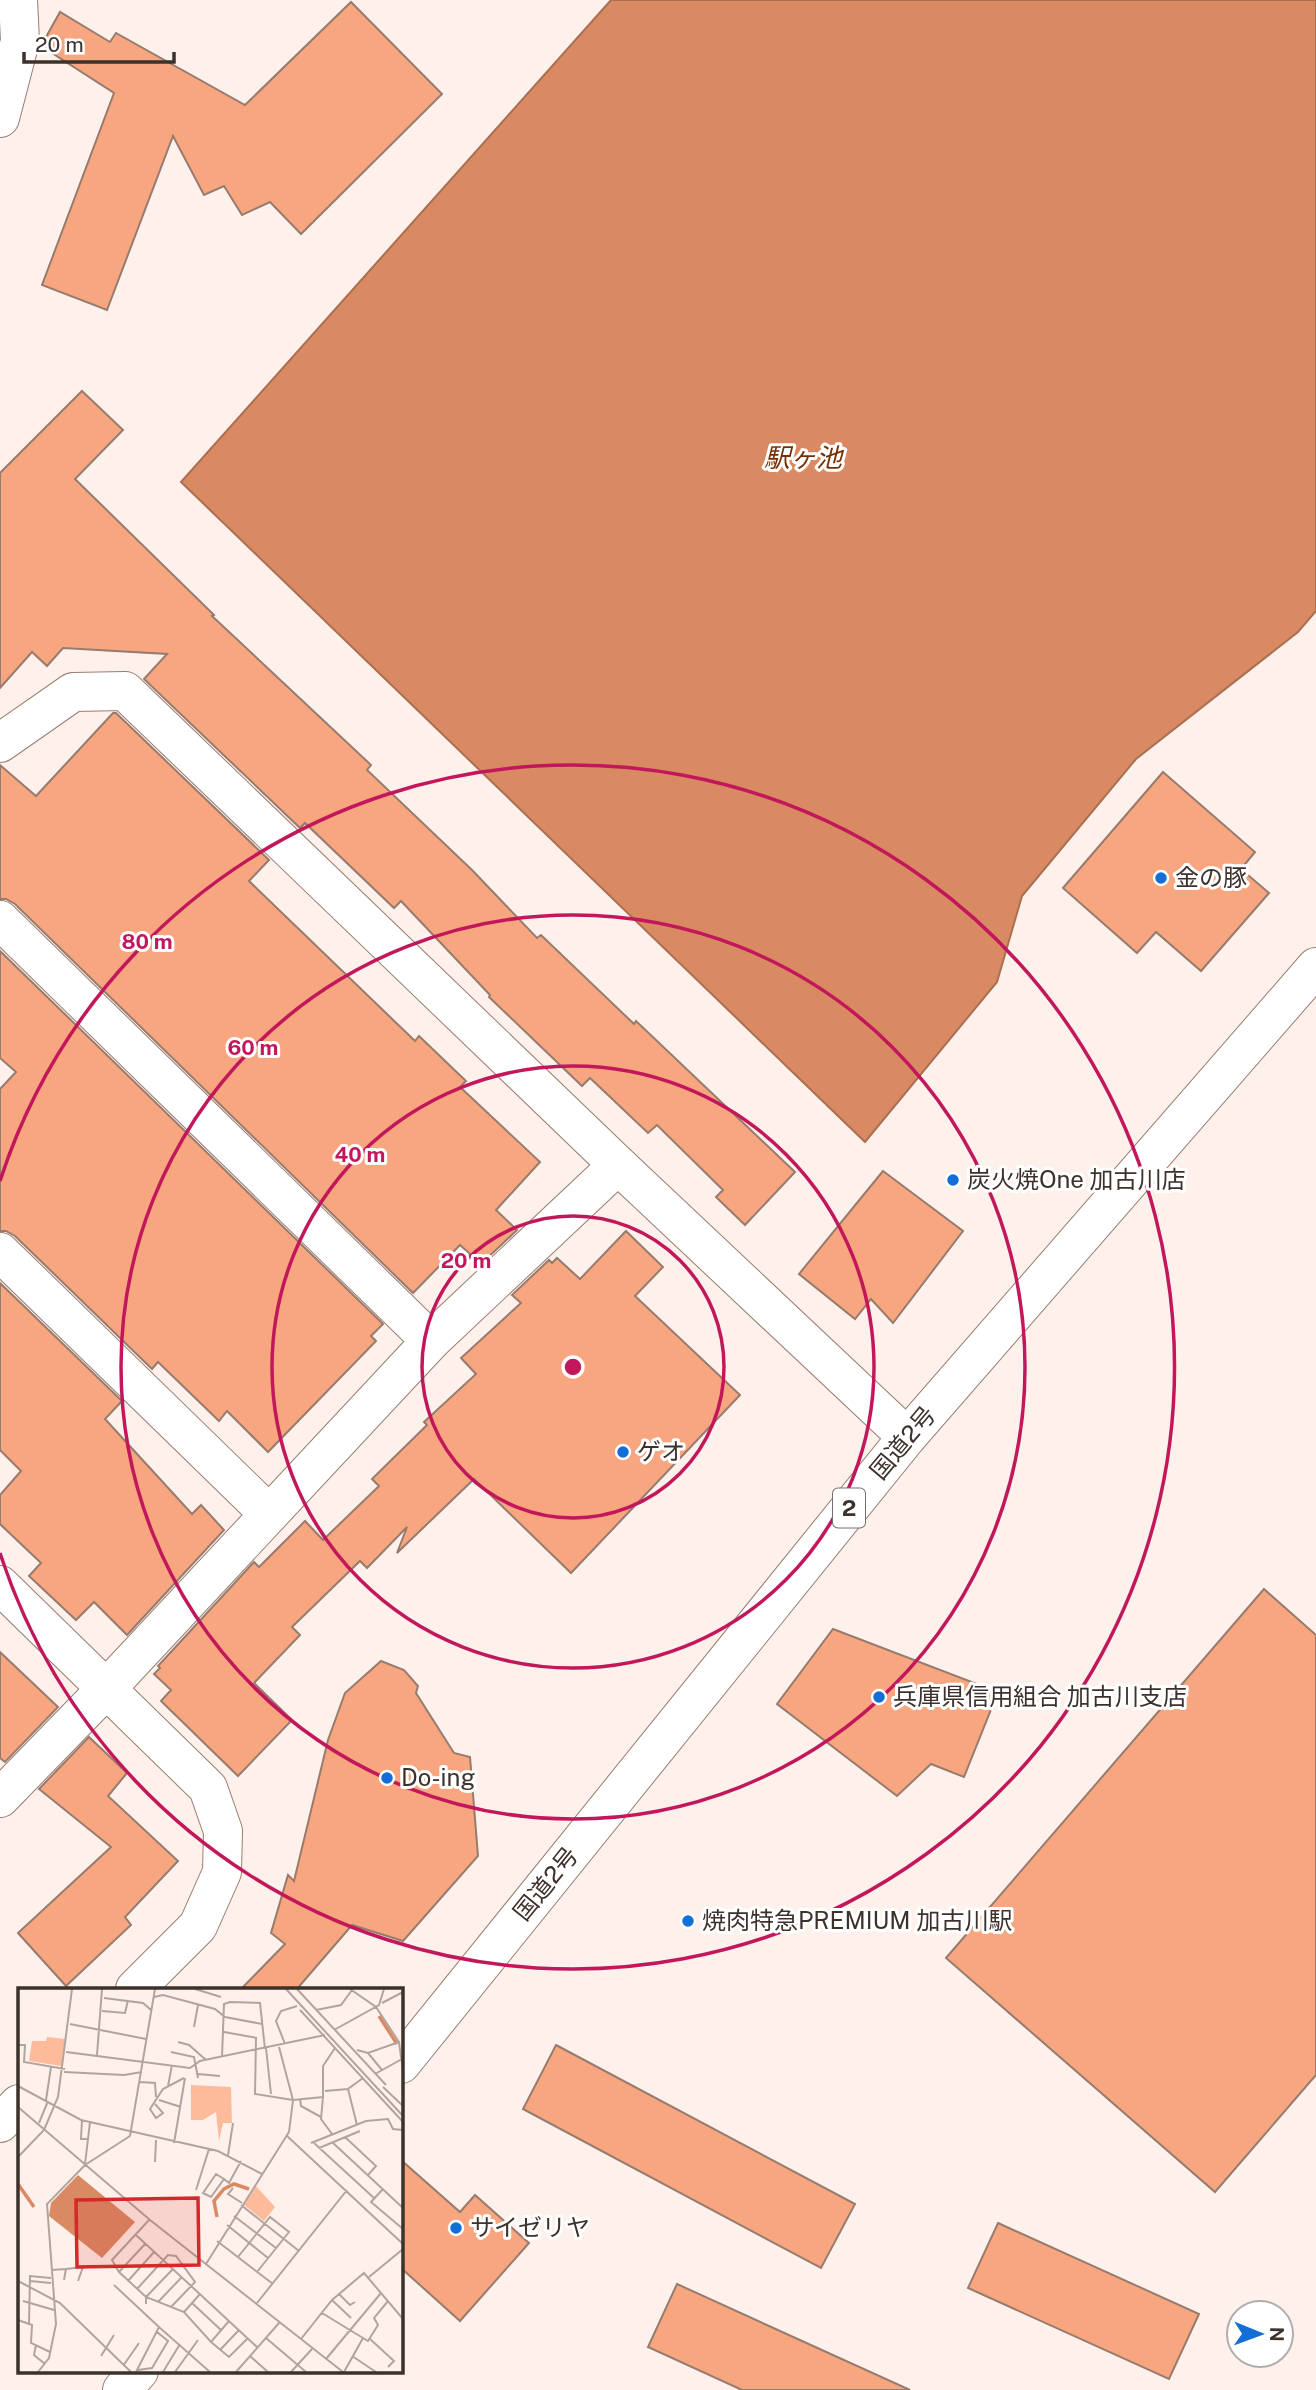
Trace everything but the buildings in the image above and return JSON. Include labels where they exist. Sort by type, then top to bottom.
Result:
[{"type":"main road","points":[[0,118],[20,41],[18,0]]},
{"type":"main road","points":[[0,743],[73,692],[125,691],[618,1165],[907,1437]]},
{"type":"main road","points":[[0,920],[431,1340]]},
{"type":"main road","name":"国道2号","points":[[402,2063],[907,1437],[1316,967]]},
{"type":"main road","points":[[0,1798],[107,1688],[431,1340],[618,1165]]},
{"type":"main road","points":[[0,1252],[269,1514]]},
{"type":"main road","points":[[0,1585],[208,1787],[223,1831],[222,1872],[198,1926],[136,1988]]},
{"type":"main road","points":[[0,2123],[18,2105]]},
{"type":"main road","points":[[122,2390],[138,2372]]},
{"type":"water","name":"駅ヶ池","points":[[611,0],[1316,0],[1316,611],[1298,632],[1136,759],[1022,896],[997,982],[865,1142],[181,482]]},
{"type":"place","name":"金の豚","points":[[1161,878]]},
{"type":"place","name":"炭火焼One 加古川店","points":[[953,1180]]},
{"type":"place","name":"ゲオ","points":[[623,1452]]},
{"type":"place","name":"兵庫県信用組合 加古川支店","points":[[879,1697]]},
{"type":"place","name":"Do-ing","points":[[387,1778]]},
{"type":"place","name":"焼肉特急PREMIUM 加古川駅","points":[[688,1921]]},
{"type":"place","name":"サイゼリヤ","points":[[456,2228]]}]
